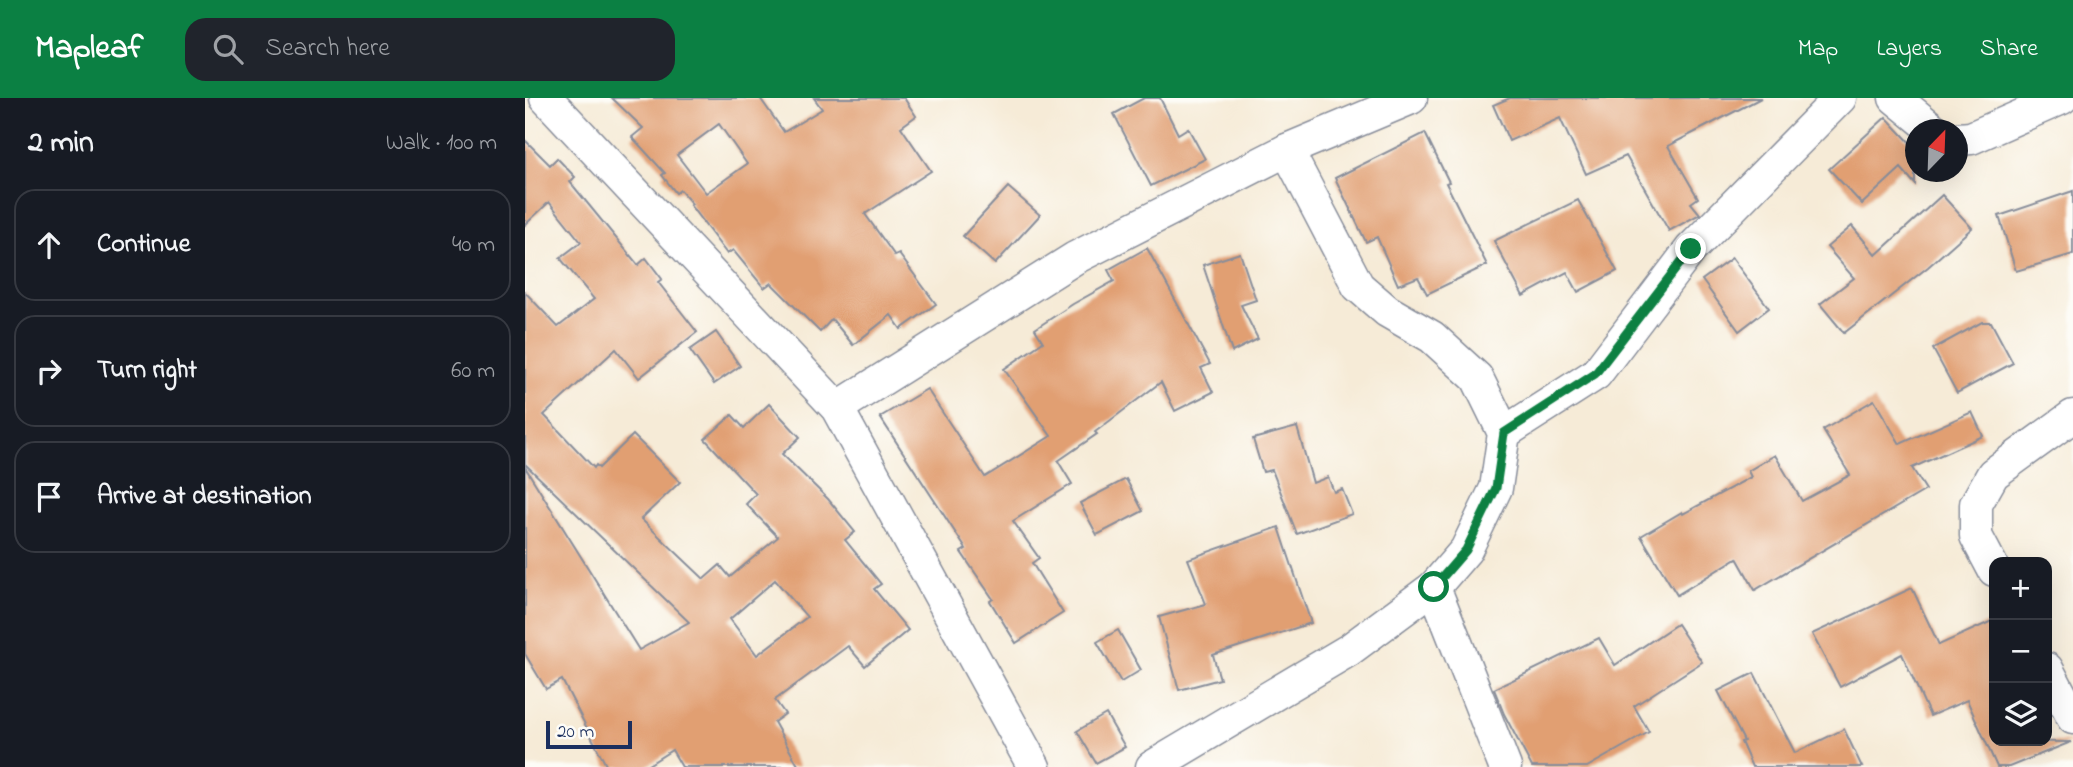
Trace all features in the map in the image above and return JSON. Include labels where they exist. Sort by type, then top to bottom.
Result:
[{"type":"street","points":[[546,98],[837,408],[1034,767]]},
{"type":"street","points":[[837,408],[1075,258],[1287,150],[1411,98]]},
{"type":"street","points":[[1504,433],[1595,374],[1691,249],[1840,98]]},
{"type":"street","points":[[1895,98],[1921,119]]},
{"type":"street","points":[[1968,138],[2062,98]]},
{"type":"street","points":[[1152,767],[1349,650],[1434,587],[1466,550],[1496,488],[1504,433],[1477,378],[1432,337],[1387,311],[1358,286],[1287,150]]},
{"type":"street","points":[[1989,561],[1976,536],[1976,504],[1993,474],[2073,416]]},
{"type":"street","points":[[1434,587],[1505,767]]},
{"type":"street","points":[[2052,678],[2073,718]]},
{"type":"building","points":[[612,98],[760,98],[784,132],[822,109],[814,98],[904,98],[916,116],[901,127],[931,171],[865,214],[895,256],[899,254],[936,304],[901,329],[891,315],[853,345],[832,319],[820,332],[771,283],[764,288],[733,250],[727,254],[690,205],[692,204],[680,190],[676,193],[662,175],[665,173],[632,137],[643,128]],"holes":[[[719,124],[747,164],[706,193],[677,155]]]},
{"type":"building","points":[[1144,98],[1160,98],[1178,134],[1188,128],[1205,159],[1151,186],[1114,114]]},
{"type":"building","points":[[1510,98],[1761,98],[1668,146],[1698,198],[1691,203],[1700,214],[1669,231],[1626,156],[1586,174],[1560,118],[1509,141],[1493,105]]},
{"type":"building","points":[[1886,117],[1905,137],[1905,173],[1901,168],[1862,204],[1829,169]]},
{"type":"building","points":[[1425,133],[1449,182],[1446,183],[1487,265],[1427,294],[1418,277],[1398,285],[1377,237],[1366,242],[1335,178]]},
{"type":"building","points":[[525,140],[550,165],[557,158],[575,177],[570,182],[638,265],[646,258],[662,279],[658,282],[697,332],[639,378],[616,349],[544,415],[594,468],[596,465],[599,468],[633,435],[680,482],[641,519],[704,579],[720,565],[730,577],[778,537],[746,504],[756,494],[705,439],[732,415],[744,428],[769,404],[800,437],[782,454],[828,499],[855,532],[845,540],[881,584],[874,589],[908,630],[865,666],[848,646],[775,700],[785,714],[774,722],[799,767],[682,767],[672,750],[645,767],[607,767],[562,680],[546,689],[525,654],[525,467],[639,650],[689,622],[525,464],[525,292],[558,327],[594,299],[560,258],[581,242],[549,202],[525,225]],"holes":[[[775,580],[807,617],[757,655],[730,619]]]},
{"type":"building","points":[[1008,187],[1040,215],[995,264],[963,236]]},
{"type":"building","points":[[2073,191],[2073,254],[2016,271],[1999,216]]},
{"type":"building","points":[[1942,195],[1972,228],[1928,267],[1844,333],[1820,304],[1854,278],[1827,247],[1852,226],[1876,255]]},
{"type":"building","points":[[1578,200],[1617,271],[1578,292],[1567,272],[1523,296],[1494,241]]},
{"type":"building","points":[[1147,248],[1210,364],[1201,368],[1213,392],[1175,411],[1161,382],[1095,432],[1097,434],[1058,461],[1072,484],[1013,521],[1039,558],[1032,563],[1063,613],[1016,643],[990,601],[993,599],[961,552],[966,549],[880,417],[927,389],[985,477],[1051,436],[1004,369],[1043,342],[1035,329],[1114,281],[1108,270]]},
{"type":"building","points":[[1240,253],[1256,300],[1241,305],[1258,339],[1232,352],[1203,265]]},
{"type":"building","points":[[1732,258],[1769,308],[1739,331],[1702,280]]},
{"type":"building","points":[[1982,322],[1991,322],[2013,363],[1957,393],[1933,349]]},
{"type":"building","points":[[716,332],[740,366],[714,384],[690,350]]},
{"type":"building","points":[[1874,400],[1900,444],[1972,412],[1983,436],[1912,468],[1926,490],[1755,590],[1737,558],[1677,595],[1641,536],[1751,477],[1748,471],[1775,455],[1802,501],[1850,475],[1823,430]]},
{"type":"building","points":[[1297,427],[1313,483],[1328,477],[1334,492],[1342,489],[1352,514],[1297,534],[1272,470],[1263,472],[1253,439]]},
{"type":"building","points":[[1126,479],[1143,511],[1097,535],[1080,503]]},
{"type":"building","points":[[1279,527],[1311,623],[1213,655],[1220,679],[1179,690],[1159,617],[1206,604],[1188,559]]},
{"type":"building","points":[[1912,588],[1939,645],[1989,622],[1989,746],[2052,746],[2052,742],[2071,742],[2009,767],[1997,767],[1967,700],[1930,716],[1902,654],[1840,687],[1812,634]]},
{"type":"building","points":[[1677,624],[1702,662],[1634,706],[1649,732],[1587,767],[1532,767],[1494,689],[1599,638],[1615,665]]},
{"type":"building","points":[[1118,630],[1141,670],[1121,682],[1097,642]]},
{"type":"building","points":[[1754,673],[1795,753],[1844,729],[1862,767],[1752,767],[1741,742],[1744,741],[1718,691]]},
{"type":"building","points":[[1106,714],[1125,747],[1096,763],[1077,731]]},
{"type":"route","points":[[1434,587],[1466,550],[1496,488],[1504,433],[1595,374],[1691,249]]}]
